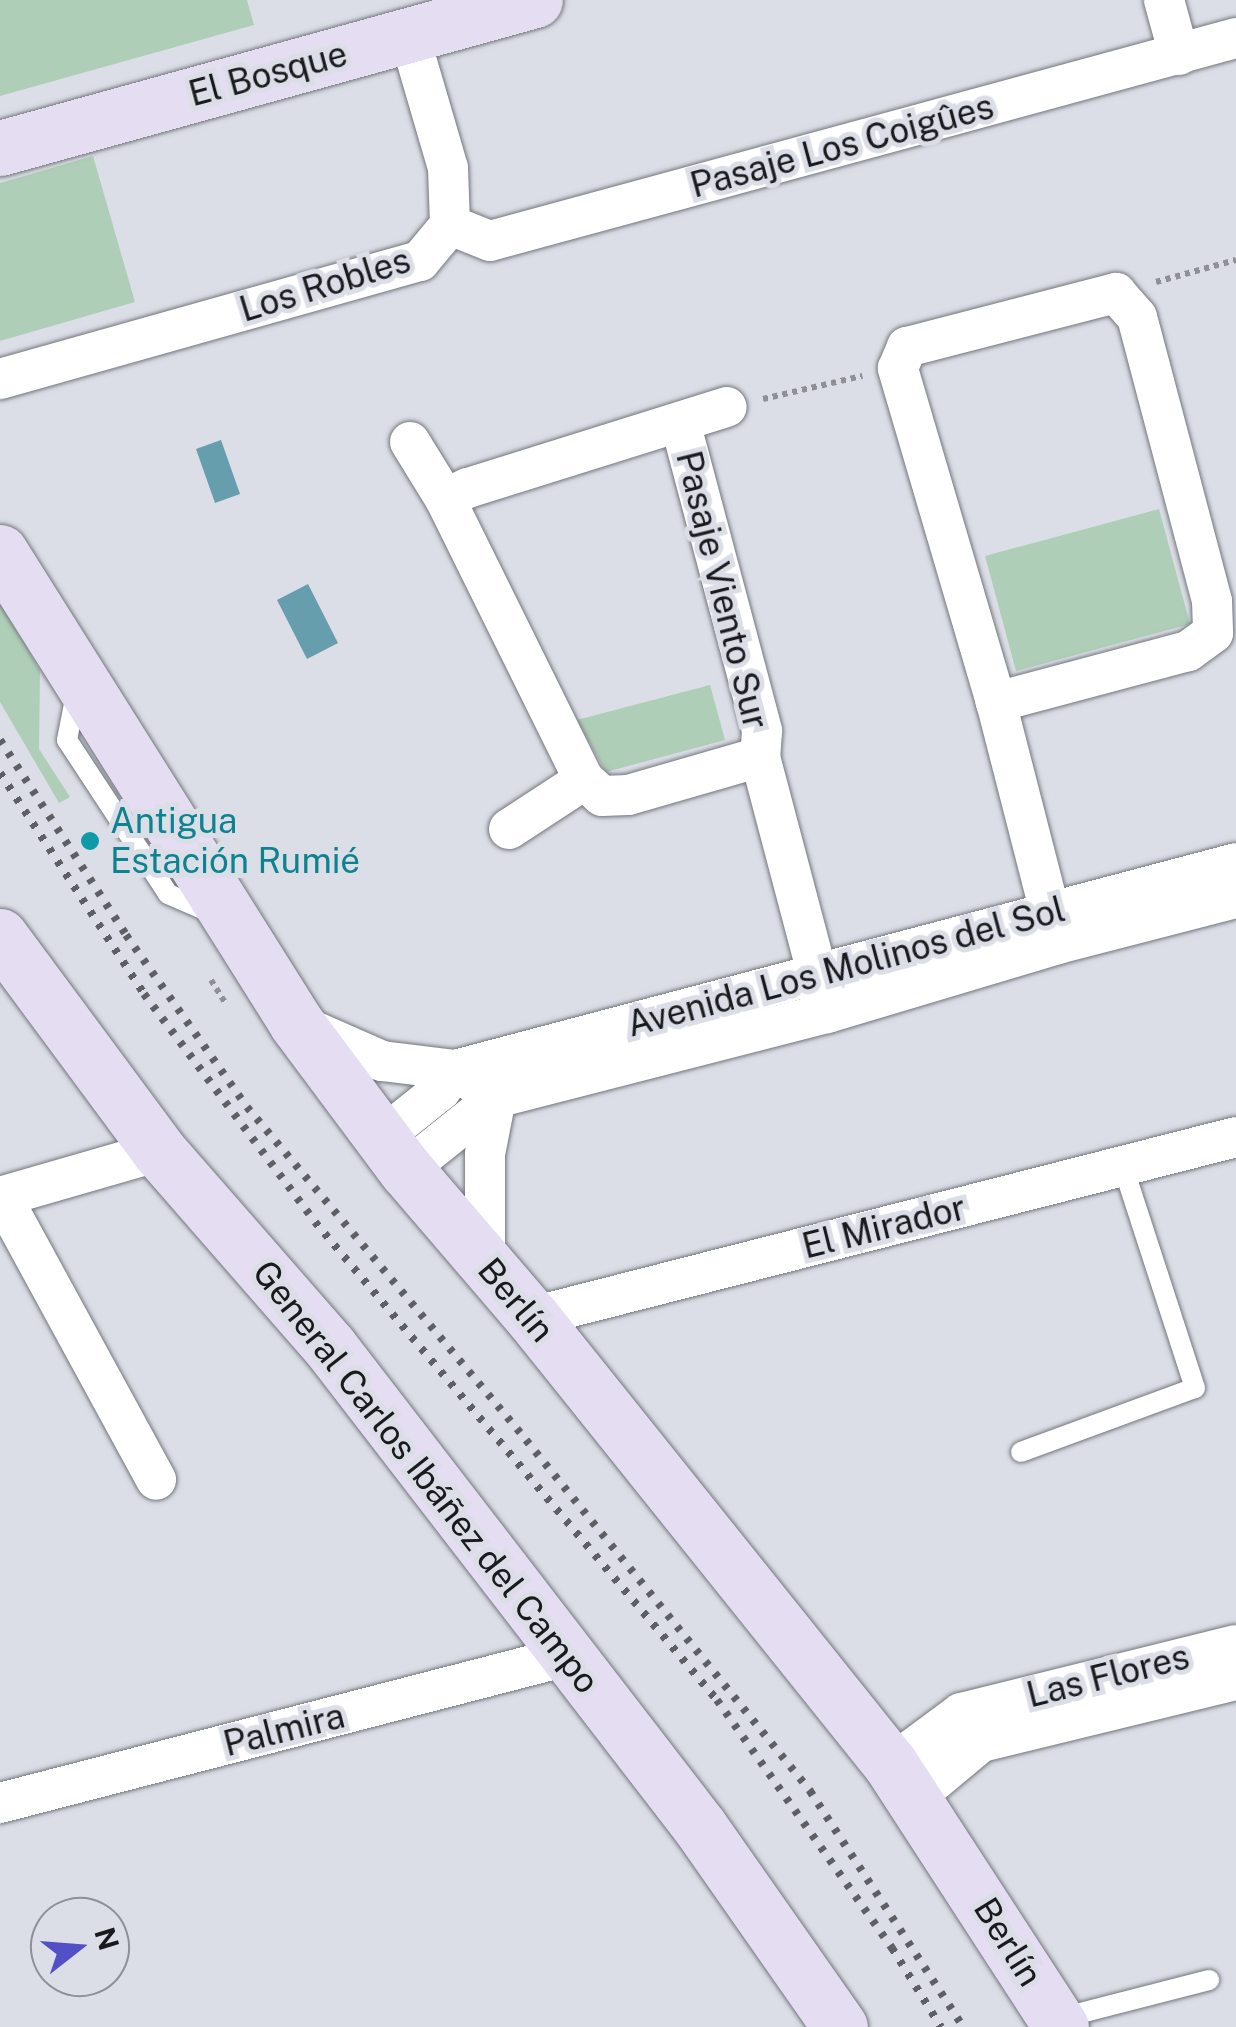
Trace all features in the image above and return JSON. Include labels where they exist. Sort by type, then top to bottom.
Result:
[{"type":"street","name":"El Bosque","points":[[0,148],[535,0]]},
{"type":"street","points":[[1164,0],[1180,55]]},
{"type":"street","name":"Los Robles","points":[[0,379],[420,261],[450,225],[448,168],[408,36]]},
{"type":"street","name":"Pasaje Los Coigûes","points":[[450,225],[490,241],[1236,38]]},
{"type":"street","points":[[996,702],[1188,651],[1213,633],[1212,601],[1137,317],[1116,293],[907,347],[898,368],[996,702],[1055,928]]},
{"type":"street","name":"Pasaje Viento Sur","points":[[445,499],[468,488],[727,407]]},
{"type":"street","name":"Pasaje Viento Sur","points":[[680,422],[762,731],[760,757],[822,994]]},
{"type":"street","points":[[410,442],[445,499],[584,780],[509,829]]},
{"type":"street","name":"Berlín","points":[[0,552],[297,1024],[393,1154],[532,1317],[903,1781],[1059,2023]]},
{"type":"street","name":"Pasaje Viento Sur","points":[[584,780],[602,796],[628,795],[760,757]]},
{"type":"street","name":"Avenida Los Molinos del Sol","points":[[393,1154],[496,1098],[822,994],[1055,928],[1236,863]]},
{"type":"street","name":"Avenida Los Molinos del Sol","points":[[1055,928],[1236,898]]},
{"type":"street","name":"General Carlos Ibáñez del Campo","points":[[0,936],[159,1151],[330,1347],[700,1827],[840,2027]]},
{"type":"street","name":"Avenida Los Molinos del Sol","points":[[297,1024],[382,1061],[455,1070],[822,994]]},
{"type":"street","points":[[393,1154],[455,1070]]},
{"type":"street","name":"Avenida Los Molinos del Sol","points":[[455,1070],[496,1098]]},
{"type":"street","points":[[485,1263],[486,1154],[496,1098]]},
{"type":"street","name":"El Mirador","points":[[532,1317],[1236,1138]]},
{"type":"street","points":[[156,1480],[1,1197],[159,1151]]},
{"type":"street","name":"Palmira","points":[[0,1803],[567,1656]]},
{"type":"street","name":"Las Flores","points":[[903,1781],[981,1742],[1000,1720],[1232,1663]]},
{"type":"lane","points":[[1021,1452],[1195,1388],[1122,1166]]},
{"type":"lane","points":[[1059,2023],[1099,2005],[1210,1980]]},
{"type":"path","points":[[1116,293],[1236,260]]},
{"type":"path","points":[[727,407],[898,368]]},
{"type":"green space","points":[[0,0],[247,0],[254,25],[0,96]]},
{"type":"green space","points":[[93,156],[135,302],[0,341],[0,183]]},
{"type":"green space","points":[[1159,509],[1190,624],[1016,671],[985,556]]},
{"type":"green space","points":[[0,600],[40,671],[39,749],[70,797],[59,803],[0,702]]},
{"type":"green space","points":[[710,685],[725,740],[606,772],[577,720]]},
{"type":"water","points":[[221,440],[240,494],[215,503],[196,449]]},
{"type":"water","points":[[308,584],[338,643],[307,659],[277,600]]},
{"type":"railway","points":[[0,740],[126,935],[247,1107],[526,1440],[810,1791],[963,2027]]},
{"type":"railway","points":[[0,773],[144,994],[315,1222],[717,1700],[892,1948],[941,2027]]},
{"type":"place","name":"Antigua Estación Rumié","points":[[90,841]]}]
